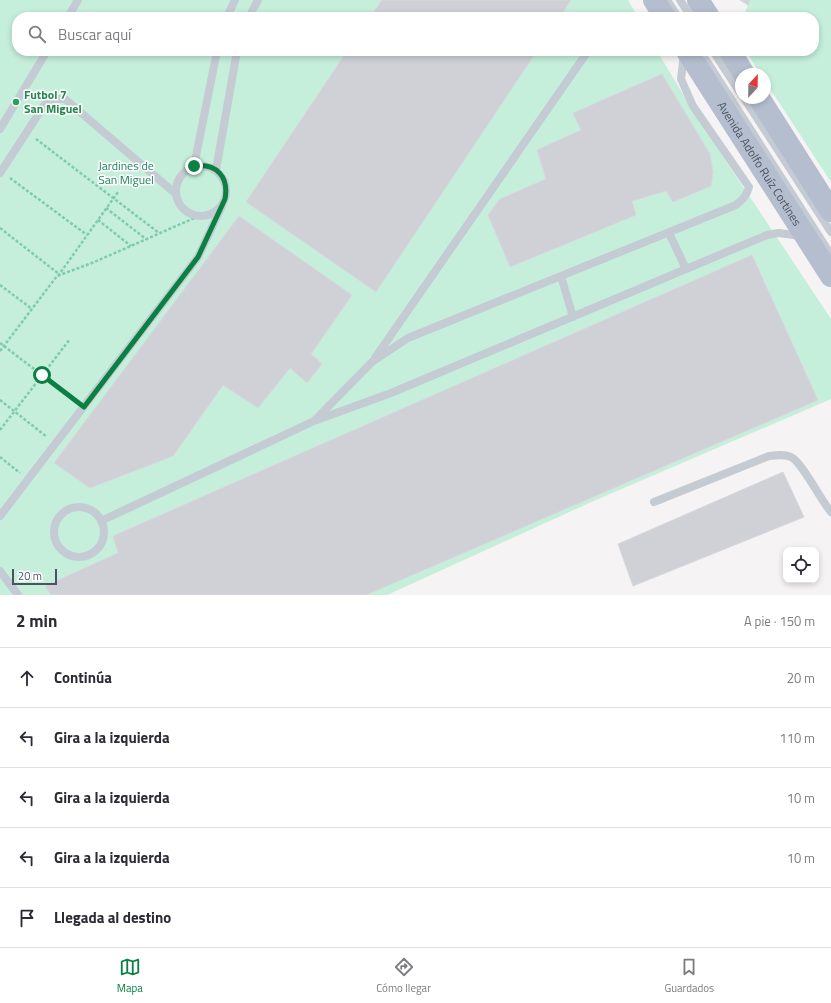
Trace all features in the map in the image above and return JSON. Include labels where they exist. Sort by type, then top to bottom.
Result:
[{"type":"main road","points":[[654,0],[662,12]]},
{"type":"main road","name":"Avenida Adolfo Ruíz Cortines","points":[[688,56],[831,276]]},
{"type":"main road","points":[[733,56],[740,68]]},
{"type":"main road","points":[[763,104],[831,210]]},
{"type":"lane","points":[[71,12],[78,0]]},
{"type":"lane","points":[[229,12],[235,0]]},
{"type":"lane","points":[[251,12],[258,0]]},
{"type":"lane","points":[[667,0],[675,12]]},
{"type":"lane","points":[[0,129],[44,56]]},
{"type":"lane","points":[[194,166],[216,56]]},
{"type":"lane","points":[[216,170],[236,56]]},
{"type":"lane","points":[[314,421],[372,362],[585,56]]},
{"type":"lane","points":[[372,362],[408,338],[736,205],[743,199],[747,193],[748,187],[693,106],[681,79],[684,56]]},
{"type":"lane","points":[[703,56],[831,255]]},
{"type":"lane","points":[[716,56],[735,85]]},
{"type":"lane","points":[[0,174],[47,101],[53,99],[65,100],[176,194]]},
{"type":"lane","points":[[748,104],[831,232]]},
{"type":"lane","points":[[0,516],[198,257],[222,206],[227,191],[222,176],[216,170],[202,165],[194,166],[186,170],[180,177],[176,194],[184,209],[191,214],[199,216],[207,215],[215,212],[222,206]]},
{"type":"lane","points":[[669,232],[686,269]]},
{"type":"lane","points":[[101,521],[314,421],[391,394],[767,235],[779,233],[805,236]]},
{"type":"lane","points":[[561,276],[573,317]]},
{"type":"lane","points":[[654,502],[769,456],[784,454],[793,457],[831,512]]},
{"type":"lane","points":[[82,507],[96,514],[101,521],[103,537],[95,551],[80,557],[72,556],[58,547],[54,535],[55,523],[66,511],[82,507]]},
{"type":"lane","points":[[0,571],[18,595]]},
{"type":"path","points":[[36,139],[159,233]]},
{"type":"path","points":[[10,178],[87,235]]},
{"type":"path","points":[[0,351],[59,274],[118,192]]},
{"type":"path","points":[[106,208],[146,239]]},
{"type":"path","points":[[56,278],[57,276],[199,216]]},
{"type":"path","points":[[98,220],[131,246]]},
{"type":"path","points":[[0,228],[59,274]]},
{"type":"path","points":[[0,285],[32,309]]},
{"type":"path","points":[[0,430],[70,339]]},
{"type":"path","points":[[0,343],[84,407]]},
{"type":"path","points":[[0,400],[56,443]]},
{"type":"path","points":[[0,457],[22,475]]},
{"type":"green space","name":"Jardines de San Miguel","points":[[0,0],[628,0],[635,12],[12,12],[12,56],[660,56],[698,119],[831,319],[831,399],[589,503],[387,595],[0,595]]},
{"type":"green space","points":[[750,0],[831,0],[831,182],[771,90],[771,68],[756,68],[749,56],[819,56],[819,12],[745,12]]},
{"type":"building","points":[[382,0],[571,0],[563,12],[374,12]]},
{"type":"building","points":[[740,0],[750,0],[748,5]]},
{"type":"building","points":[[344,56],[534,56],[376,292],[246,202]]},
{"type":"building","points":[[662,74],[710,154],[713,172],[711,186],[673,202],[666,191],[632,201],[636,215],[510,267],[488,215],[500,199],[546,179],[537,150],[581,130],[573,113]]},
{"type":"building","points":[[239,216],[352,295],[311,354],[322,364],[307,383],[290,368],[258,408],[223,385],[173,456],[90,488],[54,463]]},
{"type":"building","points":[[752,255],[818,400],[366,595],[51,595],[45,586],[118,553],[113,536]]},
{"type":"building","points":[[783,472],[804,517],[633,586],[618,544]]},
{"type":"place","name":"Futbol 7 San Miguel","points":[[16,102]]},
{"type":"route","points":[[42,375],[84,407],[198,257],[222,206],[227,191],[222,176],[216,170],[202,165],[194,166]]}]
